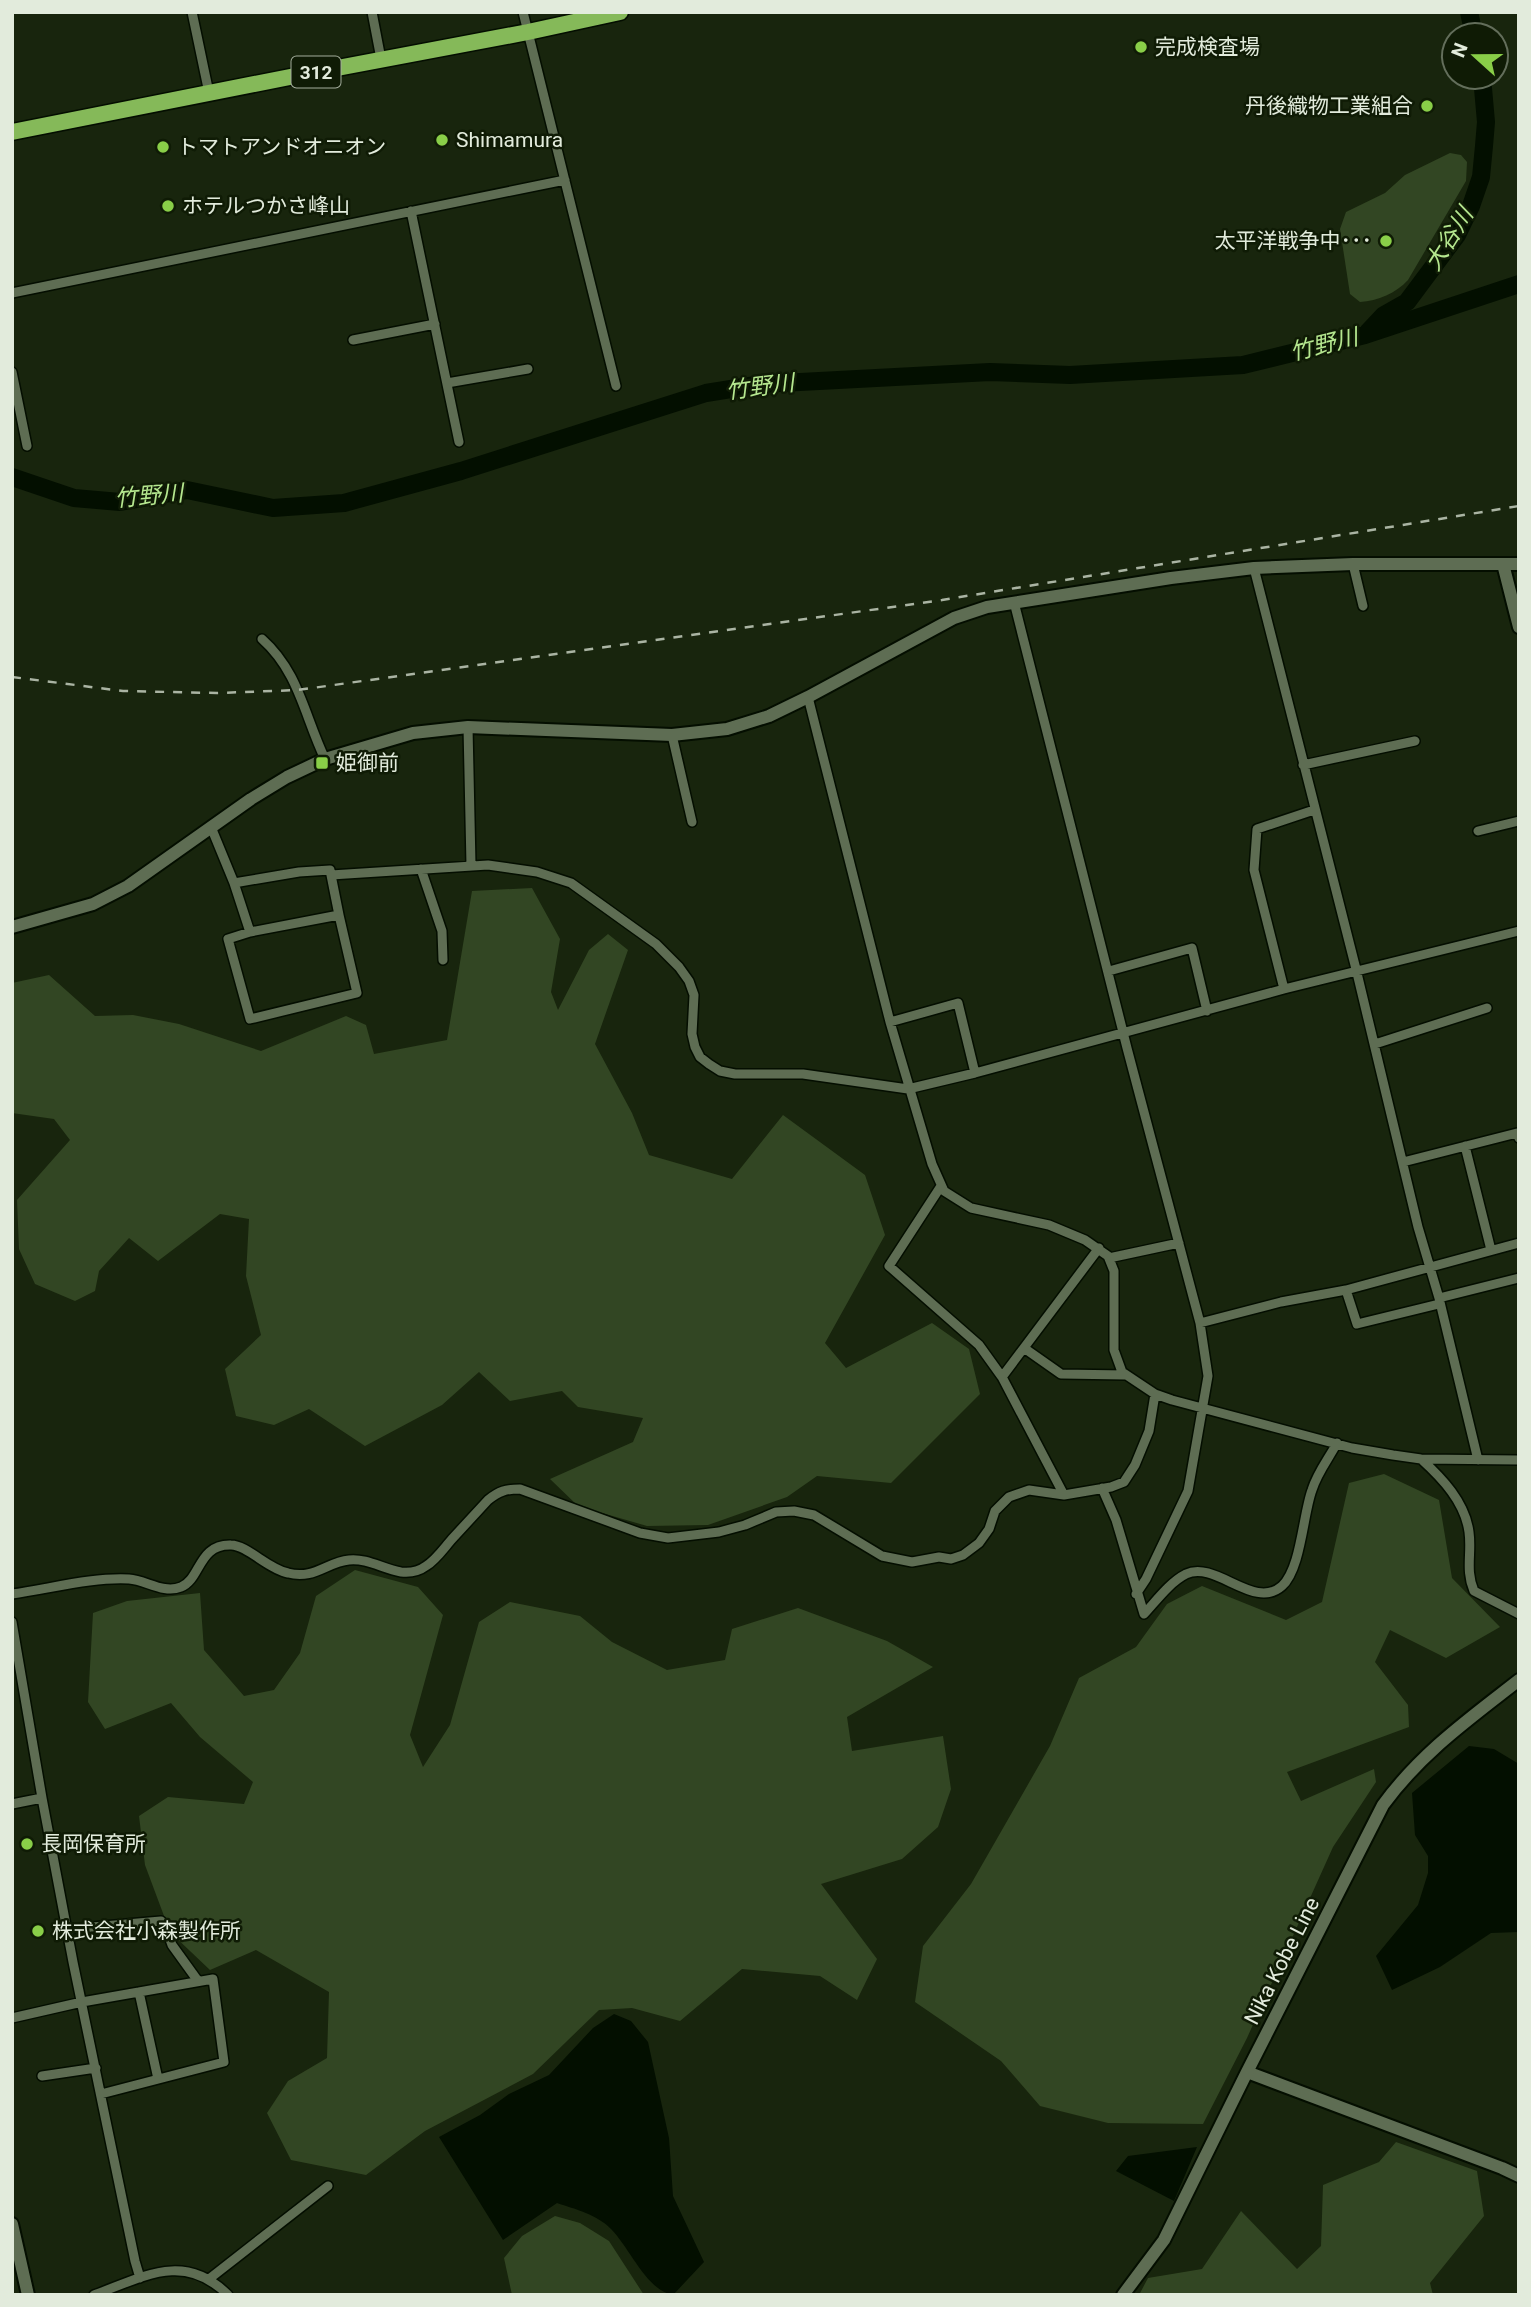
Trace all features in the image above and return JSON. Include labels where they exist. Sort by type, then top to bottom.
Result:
[{"type":"highway","name":"312","points":[[12,132],[528,32],[584,16],[620,12]]},
{"type":"street","points":[[192,12],[209,93]]},
{"type":"street","points":[[372,12],[381,59]]},
{"type":"street","points":[[523,12],[616,386]]},
{"type":"street","points":[[12,293],[565,180]]},
{"type":"street","points":[[411,211],[459,442]]},
{"type":"street","points":[[353,340],[435,324]]},
{"type":"street","points":[[447,383],[528,369]]},
{"type":"street","points":[[12,372],[27,446]]},
{"type":"street","points":[[1353,564],[1363,606]]},
{"type":"street","points":[[12,927],[93,904],[128,886],[287,777],[325,759],[413,733],[468,727],[672,735],[714,731],[747,724],[808,697],[954,618],[987,607],[1254,568],[1353,564],[1519,564]]},
{"type":"street","points":[[1503,564],[1519,627]]},
{"type":"street","points":[[1254,568],[1478,1460]]},
{"type":"street","points":[[1014,602],[1200,1323],[1208,1376],[1188,1491],[1146,1580],[1136,1594]]},
{"type":"street","points":[[262,639],[278,654],[292,674],[306,716],[325,759]]},
{"type":"street","points":[[808,697],[908,1088],[932,1164],[944,1191],[971,1208],[1049,1225],[1100,1248],[1109,1258],[1114,1271],[1114,1350],[1122,1372],[1155,1394],[1352,1448],[1422,1459],[1519,1460]]},
{"type":"street","points":[[468,727],[471,865]]},
{"type":"street","points":[[672,735],[692,822]]},
{"type":"street","points":[[1303,765],[1415,741]]},
{"type":"street","points":[[1284,989],[1254,870],[1256,829],[1314,810]]},
{"type":"street","points":[[1478,831],[1519,821]]},
{"type":"street","points":[[211,827],[250,932]]},
{"type":"street","points":[[331,875],[471,865],[512,867],[571,883],[656,944],[670,956],[690,981],[694,995],[692,1034],[695,1048],[700,1057],[720,1071],[758,1075],[803,1074],[908,1088],[975,1073],[1284,989],[1519,931]]},
{"type":"street","points":[[421,869],[442,931],[443,960]]},
{"type":"street","points":[[234,883],[299,872],[330,870],[357,993],[250,1019],[228,939],[250,932],[339,915]]},
{"type":"street","points":[[1109,971],[1192,948],[1206,1011]]},
{"type":"street","points":[[890,1022],[958,1003],[975,1073]]},
{"type":"street","points":[[1375,1044],[1487,1008]]},
{"type":"street","points":[[1403,1162],[1517,1133],[1519,1138]]},
{"type":"street","points":[[1465,1146],[1491,1250]]},
{"type":"street","points":[[942,1186],[889,1266],[979,1345],[1002,1377],[1064,1495]]},
{"type":"street","points":[[1109,1258],[1179,1243]]},
{"type":"street","points":[[1200,1323],[1281,1302],[1346,1290],[1519,1243]]},
{"type":"street","points":[[1002,1377],[1100,1248]]},
{"type":"street","points":[[1346,1290],[1357,1324],[1519,1278]]},
{"type":"street","points":[[1024,1348],[1061,1374],[1126,1375]]},
{"type":"street","points":[[12,1594],[131,1579],[164,1588],[181,1587],[193,1577],[199,1562],[211,1551],[233,1544],[270,1567],[295,1575],[318,1572],[344,1560],[354,1559],[397,1571],[417,1571],[438,1556],[497,1492],[507,1489],[520,1489],[640,1533],[668,1538],[719,1532],[776,1512],[794,1511],[814,1515],[882,1556],[912,1562],[939,1557],[951,1559],[963,1555],[979,1543],[989,1529],[995,1511],[1009,1497],[1029,1490],[1064,1495],[1124,1482],[1135,1465],[1149,1431],[1155,1394]]},
{"type":"street","points":[[1102,1488],[1116,1520],[1144,1614],[1171,1585],[1188,1573],[1203,1572],[1248,1590],[1264,1592],[1280,1588],[1295,1562],[1304,1512],[1313,1486],[1337,1443]]},
{"type":"street","points":[[1422,1459],[1447,1483],[1462,1513],[1469,1531],[1468,1578],[1474,1591],[1519,1614]]},
{"type":"street","points":[[12,1622],[42,1798],[140,2278]]},
{"type":"street","name":"Nika Kobe Line","points":[[1123,2295],[1164,2240],[1383,1805],[1404,1776],[1433,1748],[1519,1680]]},
{"type":"street","points":[[12,1804],[42,1798]]},
{"type":"street","points":[[69,1929],[161,1921],[172,1945],[198,1981]]},
{"type":"street","points":[[12,2018],[82,2002],[213,1979],[224,2062],[101,2094]]},
{"type":"street","points":[[139,1992],[158,2079]]},
{"type":"street","points":[[42,2076],[96,2068]]},
{"type":"street","points":[[1247,2072],[1519,2176]]},
{"type":"street","points":[[209,2279],[328,2186]]},
{"type":"street","points":[[12,2224],[28,2295]]},
{"type":"street","points":[[94,2295],[164,2270],[187,2270],[209,2279],[228,2295]]},
{"type":"green space","points":[[1450,153],[1461,155],[1467,162],[1466,181],[1408,280],[1386,296],[1360,302],[1350,294],[1340,229],[1346,212],[1385,193],[1405,175]]},
{"type":"green space","points":[[532,888],[560,939],[551,992],[558,1010],[589,950],[608,934],[628,950],[595,1044],[632,1113],[649,1155],[732,1179],[783,1115],[865,1175],[885,1235],[825,1343],[846,1368],[932,1323],[969,1349],[980,1394],[891,1483],[817,1476],[787,1497],[708,1525],[647,1526],[578,1506],[550,1479],[633,1442],[643,1418],[578,1407],[562,1391],[510,1401],[479,1372],[442,1405],[365,1446],[309,1409],[274,1425],[236,1416],[225,1369],[261,1335],[246,1276],[249,1219],[220,1214],[158,1261],[129,1238],[99,1271],[95,1291],[75,1301],[35,1284],[19,1249],[17,1200],[70,1140],[54,1119],[12,1113],[12,983],[49,975],[95,1016],[133,1015],[179,1024],[261,1051],[346,1016],[366,1025],[374,1054],[447,1040],[472,891]]},
{"type":"green space","points":[[1384,1474],[1439,1500],[1452,1578],[1500,1627],[1446,1658],[1390,1630],[1375,1662],[1408,1705],[1409,1727],[1287,1772],[1301,1801],[1374,1769],[1376,1782],[1333,1847],[1247,2038],[1203,2124],[1108,2123],[1040,2106],[1001,2061],[915,2002],[923,1946],[971,1884],[1050,1746],[1079,1678],[1136,1647],[1167,1604],[1202,1586],[1286,1620],[1322,1602],[1349,1483]]},
{"type":"green space","points":[[355,1570],[418,1587],[443,1615],[410,1735],[423,1767],[450,1725],[479,1622],[510,1602],[580,1616],[612,1642],[667,1670],[725,1660],[732,1629],[798,1608],[887,1641],[933,1667],[847,1717],[852,1751],[943,1736],[951,1789],[938,1827],[902,1859],[821,1884],[877,1959],[857,2000],[820,1976],[742,1969],[680,2021],[632,2008],[599,2010],[533,2074],[425,2131],[366,2175],[291,2160],[267,2113],[288,2081],[327,2058],[329,1992],[256,1950],[210,1970],[170,1932],[145,1865],[139,1816],[168,1797],[244,1804],[253,1782],[200,1737],[171,1703],[105,1729],[88,1702],[93,1613],[127,1601],[200,1593],[204,1650],[244,1696],[274,1690],[300,1653],[316,1596]]},
{"type":"green space","points":[[1396,2142],[1477,2171],[1484,2216],[1430,2283],[1433,2295],[1139,2295],[1148,2278],[1202,2269],[1241,2211],[1297,2269],[1321,2246],[1323,2185],[1379,2162]]},
{"type":"green space","points":[[555,2216],[580,2223],[609,2241],[644,2295],[512,2295],[504,2258],[522,2236]]},
{"type":"shaded area","points":[[1469,1746],[1494,1749],[1519,1764],[1519,1932],[1491,1933],[1440,1967],[1392,1990],[1376,1956],[1418,1905],[1428,1873],[1428,1856],[1415,1835],[1412,1793]]},
{"type":"shaded area","points":[[614,2014],[631,2021],[648,2042],[669,2138],[673,2196],[704,2262],[673,2295],[663,2292],[647,2277],[606,2224],[586,2213],[557,2203],[503,2240],[439,2137],[480,2115],[509,2094],[549,2075],[593,2028]]},
{"type":"shaded area","points":[[1197,2147],[1174,2201],[1116,2171],[1128,2156]]},
{"type":"waterway","name":"大谷川","points":[[1469,12],[1471,21]]},
{"type":"waterway","name":"大谷川","points":[[1368,332],[1384,315],[1407,302],[1457,235],[1471,206],[1481,177],[1486,122],[1483,91]]},
{"type":"waterway","name":"竹野川","points":[[12,477],[74,498],[120,502],[187,490],[273,508],[344,503],[461,471],[706,393],[762,384],[990,372],[1070,375],[1243,365],[1365,335],[1519,284]]},
{"type":"railway","points":[[12,677],[123,691],[217,693],[298,690],[942,600],[1519,506]]},
{"type":"place","name":"完成検査場","points":[[1141,47]]},
{"type":"place","name":"丹後織物工業組合","points":[[1427,106]]},
{"type":"place","name":"Shimamura","points":[[442,140]]},
{"type":"place","name":"トマトアンドオニオン","points":[[163,147]]},
{"type":"place","name":"ホテルつかさ峰山","points":[[168,206]]},
{"type":"place","name":"太平洋戦争中･･･","points":[[1386,241]]},
{"type":"place","name":"姫御前","points":[[322,763]]},
{"type":"place","name":"長岡保育所","points":[[27,1844]]},
{"type":"place","name":"株式会社小森製作所","points":[[38,1931]]}]
